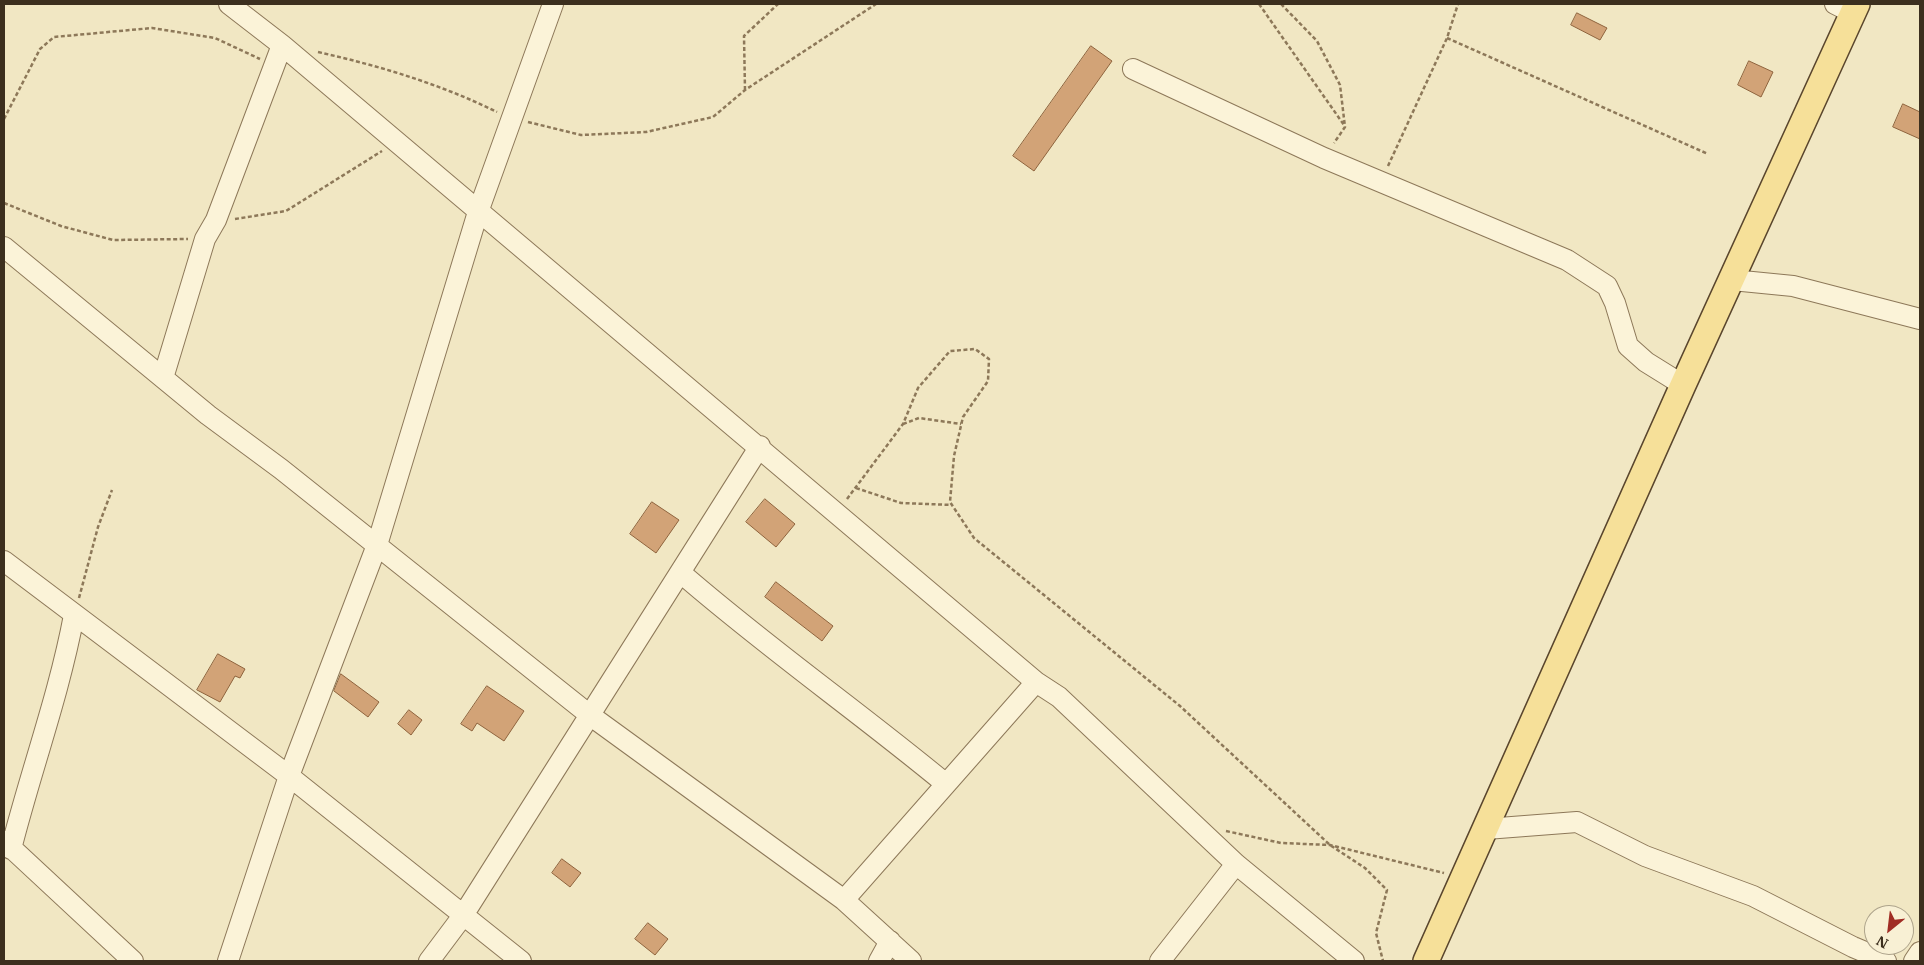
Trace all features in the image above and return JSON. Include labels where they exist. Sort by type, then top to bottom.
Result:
[{"type":"main road","points":[[1426,961],[1732,280],[1848,7]]},
{"type":"street","points":[[230,4],[282,45],[478,212],[760,446],[1036,682],[1059,697],[1236,864],[1354,961]]},
{"type":"street","points":[[228,961],[289,776],[377,545],[478,212],[553,4]]},
{"type":"street","points":[[163,378],[205,239],[216,220],[276,66],[282,45]]},
{"type":"street","points":[[1133,69],[1324,158],[1567,260],[1607,286],[1615,303],[1628,346],[1646,362],[1684,384]]},
{"type":"street","points":[[4,247],[163,378],[377,545],[591,716],[844,900],[911,961]]},
{"type":"street","points":[[1732,280],[1793,286],[1920,320]]},
{"type":"street","points":[[429,961],[462,917],[591,716],[625,658],[681,573],[760,446]]},
{"type":"street","points":[[4,561],[289,776],[462,917],[521,961]]},
{"type":"street","points":[[681,573],[764,641],[881,730],[946,784]]},
{"type":"street","points":[[74,615],[55,701],[41,739],[8,845],[133,961]]},
{"type":"street","points":[[844,900],[1036,682]]},
{"type":"street","points":[[1486,829],[1578,822],[1645,856],[1752,896],[1853,947],[1886,961]]},
{"type":"street","points":[[1160,961],[1236,864]]},
{"type":"street","points":[[879,961],[890,941]]},
{"type":"street","points":[[1914,961],[1920,952]]},
{"type":"path","points":[[745,90],[744,36],[778,4]]},
{"type":"path","points":[[282,45],[374,64],[460,94],[511,118],[581,135],[646,132],[713,117],[745,90],[876,4]]},
{"type":"path","points":[[1259,4],[1345,126],[1340,85],[1316,41],[1280,4]]},
{"type":"path","points":[[1381,181],[1447,38],[1458,4]]},
{"type":"path","points":[[4,119],[40,50],[54,37],[152,28],[215,38],[276,66]]},
{"type":"path","points":[[1447,38],[1708,154]]},
{"type":"path","points":[[216,220],[286,211],[396,142]]},
{"type":"path","points":[[4,203],[61,226],[114,240],[205,239]]},
{"type":"path","points":[[838,513],[903,424],[918,388],[950,351],[975,349],[990,359],[988,381],[961,424],[954,456],[952,505],[974,538],[1180,706],[1330,844],[1366,868],[1387,890],[1376,933],[1383,961]]},
{"type":"path","points":[[903,424],[919,418],[961,424]]},
{"type":"path","points":[[855,488],[901,502],[952,505]]},
{"type":"path","points":[[74,615],[98,527],[112,490]]},
{"type":"path","points":[[1193,824],[1281,843],[1330,844],[1464,878]]},
{"type":"building","points":[[1577,13],[1607,28],[1600,40],[1571,25]]},
{"type":"building","points":[[1091,46],[1112,61],[1034,171],[1013,156]]},
{"type":"building","points":[[1749,61],[1773,72],[1761,97],[1738,85]]},
{"type":"building","points":[[1903,104],[1920,112],[1920,139],[1893,127]]},
{"type":"building","points":[[765,499],[795,524],[776,547],[746,522]]},
{"type":"building","points":[[652,502],[679,520],[656,553],[630,534]]},
{"type":"building","points":[[776,582],[833,626],[822,641],[765,597]]},
{"type":"building","points":[[218,654],[245,669],[240,678],[235,676],[220,702],[197,690]]},
{"type":"building","points":[[341,674],[379,702],[368,717],[334,691]]},
{"type":"building","points":[[487,686],[524,711],[504,741],[477,723],[472,731],[461,724]]},
{"type":"building","points":[[409,710],[422,720],[411,735],[398,724]]},
{"type":"building","points":[[562,859],[581,873],[570,887],[552,873]]},
{"type":"building","points":[[648,923],[668,939],[655,955],[635,939]]}]
